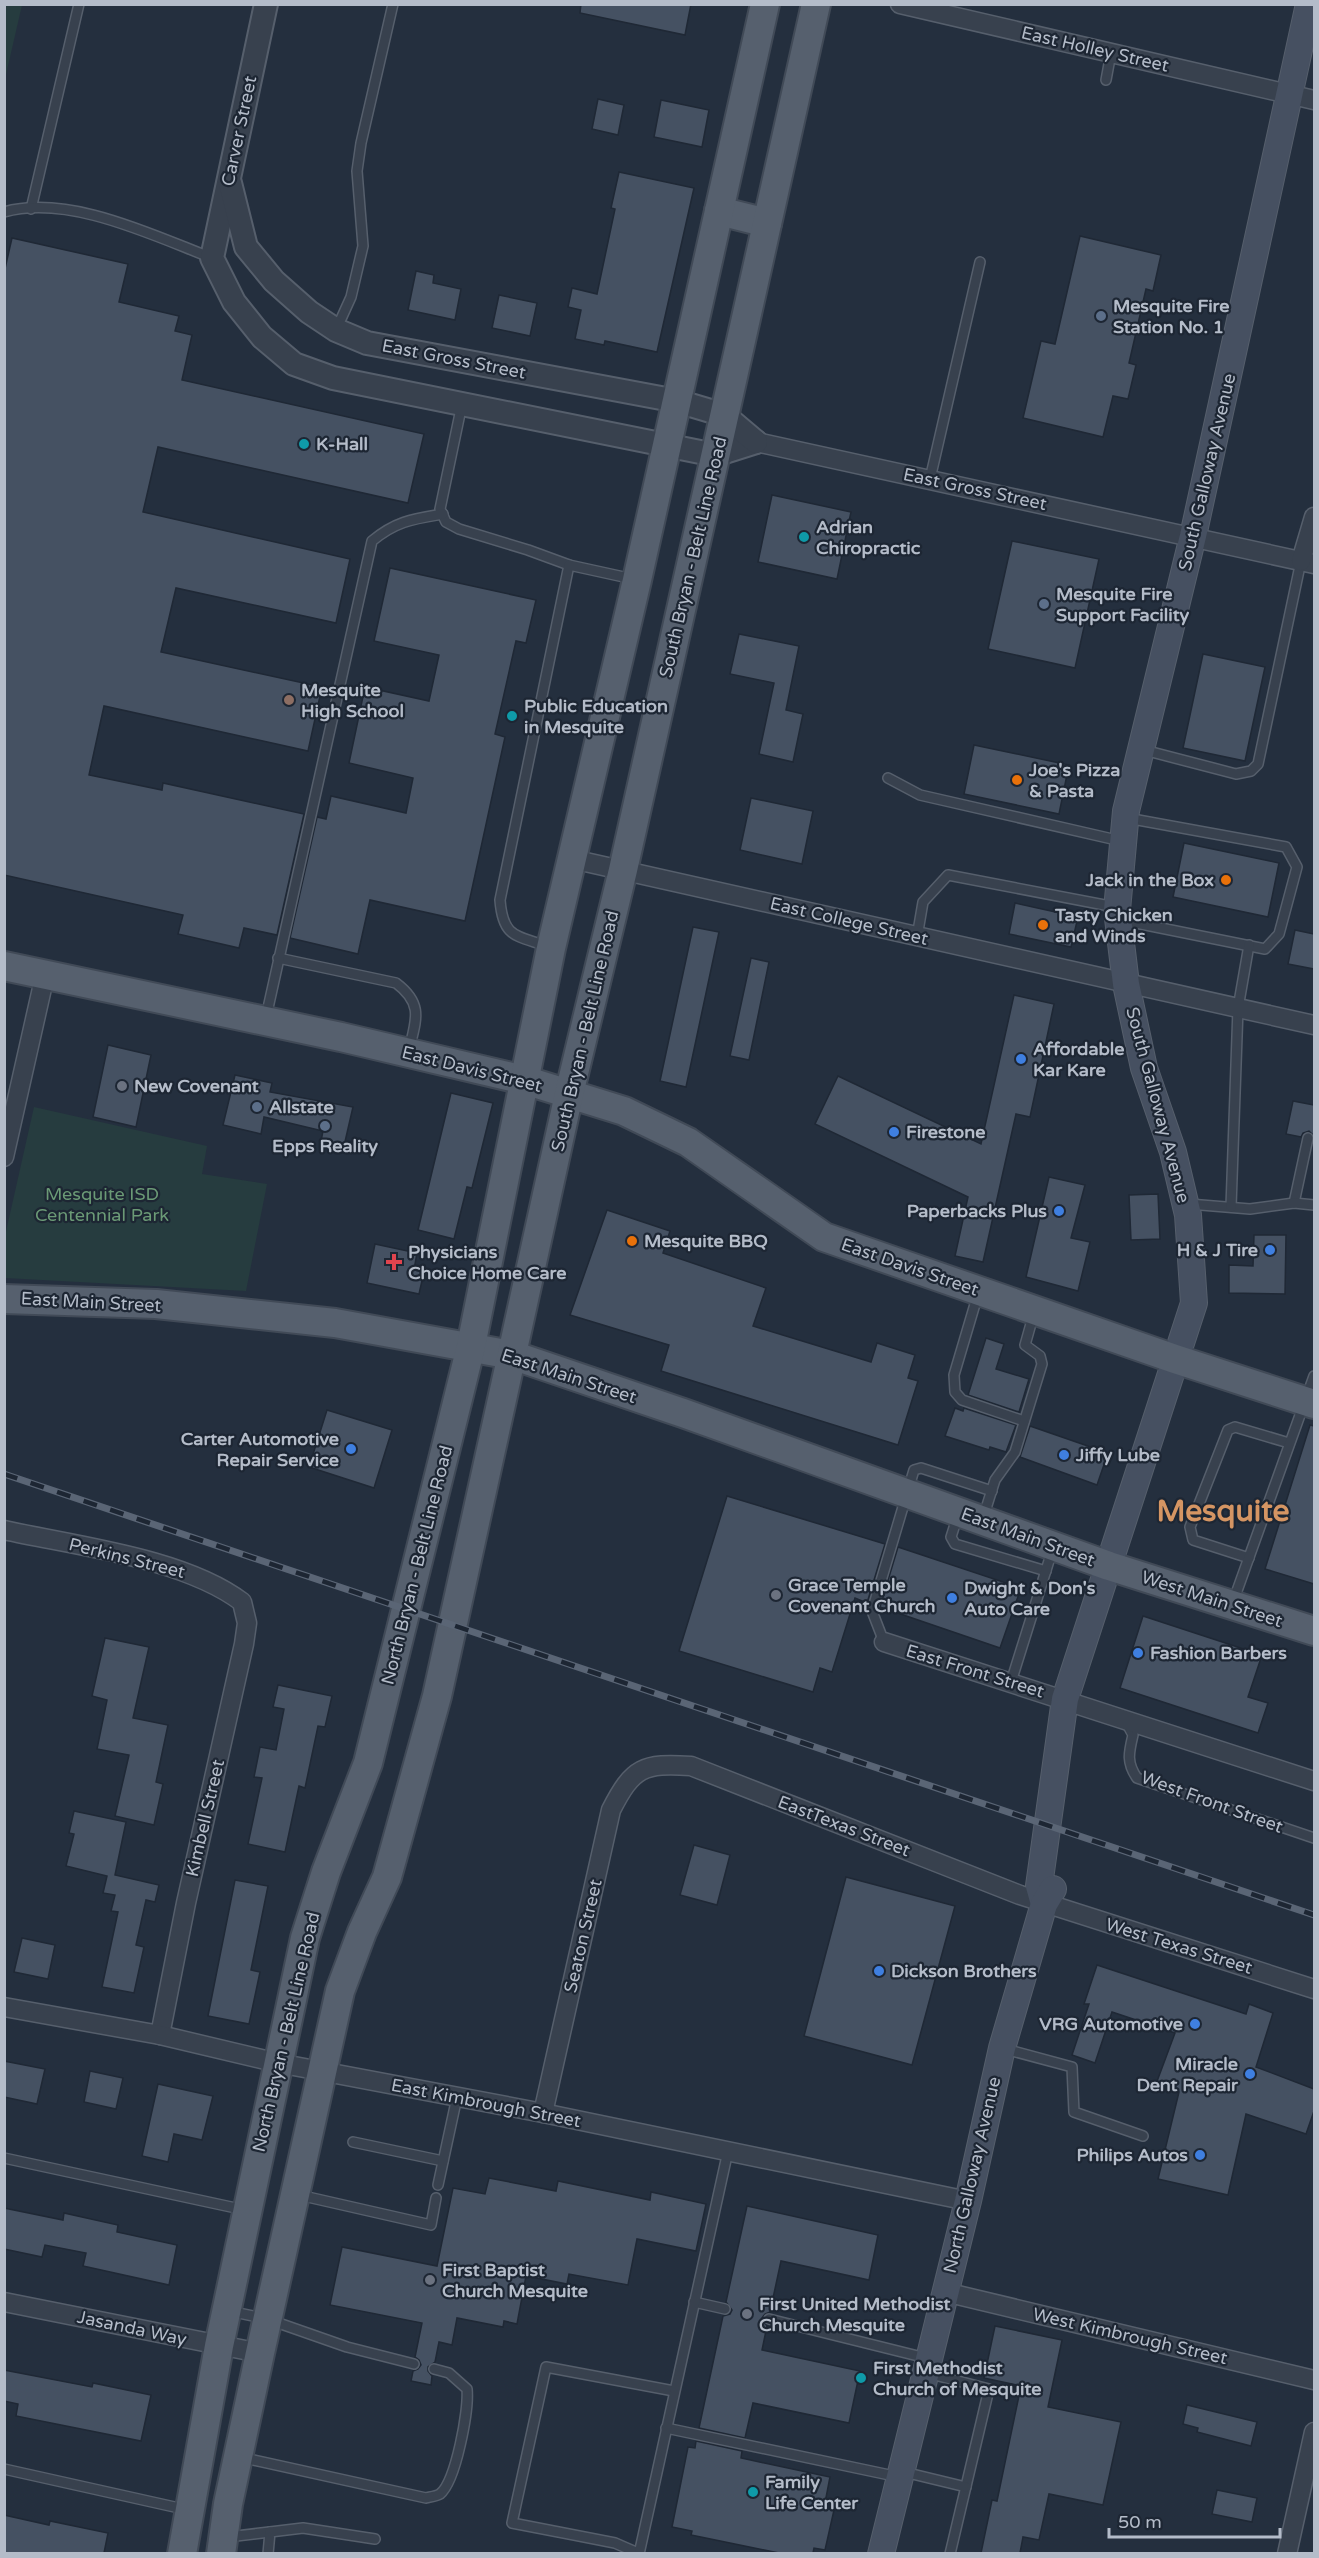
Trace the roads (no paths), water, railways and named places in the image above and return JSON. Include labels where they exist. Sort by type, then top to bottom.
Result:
[{"type":"main road","points":[[471,1346],[551,948],[668,444],[765,4]]},
{"type":"main road","name":"South Bryan - Belt Line Road","points":[[512,1355],[569,1094],[623,870],[816,4]]},
{"type":"main road","name":"South Galloway Avenue","points":[[1109,1566],[1194,1303],[1185,1204],[1173,1152],[1144,1068],[1126,984],[1118,913],[1124,830],[1141,749],[1302,97],[1309,4]]},
{"type":"main road","points":[[719,211],[767,223]]},
{"type":"main road","name":"East Davis Street","points":[[4,966],[265,1021],[524,1080],[624,1111],[688,1142],[824,1238],[1175,1359],[1311,1394]]},
{"type":"main road","name":"East Main Street","points":[[4,1299],[156,1304],[335,1323],[512,1355],[970,1516],[1050,1559],[1109,1566]]},
{"type":"main road","name":"North Bryan - Belt Line Road","points":[[182,2553],[226,2310],[313,1909],[368,1763],[471,1346]]},
{"type":"main road","points":[[222,2545],[267,2319],[340,1992],[362,1932],[387,1877],[437,1696],[512,1355]]},
{"type":"main road","name":"West Main Street","points":[[1109,1566],[1314,1631]]},
{"type":"main road","name":"North Galloway Avenue","points":[[881,2553],[968,2201],[1002,2048],[1044,1904],[1039,1886],[1065,1699],[1109,1566]]},
{"type":"street","name":"Carver Street","points":[[212,258],[266,4]]},
{"type":"street","name":"East Holley Street","points":[[900,4],[963,15],[1111,53],[1302,97]]},
{"type":"street","name":"East Gross Street","points":[[229,176],[246,247],[274,280],[309,312],[336,330],[368,343],[677,401],[724,415],[756,442],[1308,563]]},
{"type":"street","points":[[212,258],[234,302],[262,337],[294,364],[333,378],[715,455]]},
{"type":"street","name":"East Gross Street","points":[[715,455],[756,442]]},
{"type":"street","points":[[1308,563],[1314,517]]},
{"type":"street","name":"East College Street","points":[[572,859],[1314,1024]]},
{"type":"street","points":[[4,1157],[45,975]]},
{"type":"street","name":"Perkins Street","points":[[4,1530],[124,1556],[189,1573],[222,1587],[242,1602]]},
{"type":"street","name":"Kimbell Street","points":[[160,2035],[186,1904],[244,1644],[247,1623],[242,1602]]},
{"type":"street","name":"East Front Street","points":[[884,1642],[1065,1699]]},
{"type":"street","points":[[1065,1699],[1314,1781]]},
{"type":"street","name":"EastTexas Street","points":[[641,1768],[666,1764],[691,1766],[1044,1904]]},
{"type":"street","name":"Seaton Street","points":[[543,2113],[611,1810],[623,1786],[641,1768]]},
{"type":"street","name":"West Texas Street","points":[[1044,1904],[1314,1989]]},
{"type":"street","name":"East Kimbrough Street","points":[[4,2007],[160,2035],[278,2063],[543,2113],[968,2201]]},
{"type":"street","name":"West Kimbrough Street","points":[[945,2292],[1314,2380]]},
{"type":"street","name":"Jasanda Way","points":[[4,2302],[260,2353]]},
{"type":"street","points":[[1287,2553],[1314,2432]]},
{"type":"lane","points":[[30,209],[79,4]]},
{"type":"lane","points":[[336,330],[351,297],[363,246],[357,171],[361,143],[393,4]]},
{"type":"lane","points":[[1106,80],[1111,53]]},
{"type":"lane","points":[[4,212],[16,209],[60,210],[102,217],[212,258]]},
{"type":"lane","points":[[930,479],[980,262]]},
{"type":"lane","points":[[462,403],[440,509],[446,522],[459,530],[528,550],[569,565],[637,580]]},
{"type":"lane","points":[[265,1021],[372,541],[387,529],[404,520],[443,514]]},
{"type":"lane","points":[[1141,749],[1236,774],[1251,771],[1258,764],[1308,563]]},
{"type":"lane","points":[[551,948],[511,933],[501,921],[500,900],[569,565]]},
{"type":"lane","points":[[888,778],[920,795],[1124,830],[1286,847],[1296,867],[1279,934],[1265,949],[948,875],[923,902],[917,936]]},
{"type":"lane","points":[[1231,1207],[1238,1008],[1249,945]]},
{"type":"lane","points":[[278,958],[396,983],[409,993],[416,1005],[415,1025],[408,1053]]},
{"type":"lane","points":[[1294,1203],[1308,1138]]},
{"type":"lane","points":[[1185,1204],[1250,1209],[1294,1203],[1314,1205]]},
{"type":"lane","points":[[979,1291],[954,1375],[955,1392],[962,1400],[1024,1420]]},
{"type":"lane","points":[[970,1516],[992,1491],[995,1480],[1015,1452],[1042,1364],[1040,1356],[1025,1345],[1034,1311]]},
{"type":"lane","points":[[1232,1606],[1290,1443],[1311,1394]]},
{"type":"lane","points":[[1249,1558],[1193,1540],[1190,1527],[1228,1431],[1235,1426],[1290,1443]]},
{"type":"lane","points":[[884,1642],[872,1611],[914,1470],[921,1468],[992,1491]]},
{"type":"lane","points":[[1011,1682],[1050,1559]]},
{"type":"lane","name":"West Front Street","points":[[1123,1718],[1131,1728],[1133,1735],[1128,1754],[1129,1763],[1137,1778],[1314,1838]]},
{"type":"lane","points":[[1002,2048],[1072,2067],[1074,2112],[1143,2136]]},
{"type":"lane","points":[[438,2185],[457,2097]]},
{"type":"lane","points":[[353,2142],[443,2161]]},
{"type":"lane","points":[[674,2391],[546,2367],[512,2523],[615,2542],[639,2553],[728,2151]]},
{"type":"lane","points":[[4,2158],[247,2210]]},
{"type":"lane","points":[[295,2195],[431,2225],[436,2198]]},
{"type":"lane","points":[[694,2302],[725,2309]]},
{"type":"lane","points":[[226,2310],[267,2319],[347,2348],[414,2364]]},
{"type":"lane","points":[[769,2319],[927,2365],[989,2389],[950,2553]]},
{"type":"lane","points":[[238,2457],[426,2499],[439,2495],[450,2478],[468,2402],[467,2389],[449,2373],[434,2368]]},
{"type":"lane","points":[[666,2428],[966,2487]]},
{"type":"lane","points":[[4,2469],[190,2510]]},
{"type":"lane","points":[[222,2545],[270,2532],[303,2528],[375,2539]]},
{"type":"lane","points":[[268,2553],[270,2532]]},
{"type":"railway","points":[[4,1474],[1314,1915]]},
{"type":"place","name":"Mesquite Fire Station No. 1","points":[[1101,316]]},
{"type":"place","name":"K-Hall","points":[[304,444]]},
{"type":"place","name":"Adrian Chiropractic","points":[[804,537]]},
{"type":"place","name":"Mesquite Fire Support Facility","points":[[1044,604]]},
{"type":"place","name":"Mesquite High School","points":[[289,700]]},
{"type":"place","name":"Public Education in Mesquite","points":[[512,716]]},
{"type":"place","name":"Joe's Pizza & Pasta","points":[[1017,780]]},
{"type":"place","name":"Jack in the Box","points":[[1226,880]]},
{"type":"place","name":"Tasty Chicken and Winds","points":[[1043,925]]},
{"type":"place","name":"Affordable Kar Kare","points":[[1021,1059]]},
{"type":"place","name":"New Covenant","points":[[122,1086]]},
{"type":"place","name":"Allstate","points":[[257,1107]]},
{"type":"place","name":"Epps Reality","points":[[325,1126]]},
{"type":"place","name":"Firestone","points":[[894,1132]]},
{"type":"place","name":"Paperbacks Plus","points":[[1059,1211]]},
{"type":"place","name":"Mesquite BBQ","points":[[632,1241]]},
{"type":"place","name":"H & J Tire","points":[[1270,1250]]},
{"type":"place","name":"Physicians Choice Home Care","points":[[394,1262]]},
{"type":"place","name":"Carter Automotive Repair Service","points":[[351,1449]]},
{"type":"place","name":"Jiffy Lube","points":[[1064,1455]]},
{"type":"place","name":"Grace Temple Covenant Church","points":[[776,1595]]},
{"type":"place","name":"Dwight & Don's Auto Care","points":[[952,1598]]},
{"type":"place","name":"Fashion Barbers","points":[[1138,1653]]},
{"type":"place","name":"Dickson Brothers","points":[[879,1971]]},
{"type":"place","name":"VRG Automotive","points":[[1195,2024]]},
{"type":"place","name":"Miracle Dent Repair","points":[[1250,2074]]},
{"type":"place","name":"Philips Autos","points":[[1200,2155]]},
{"type":"place","name":"First Baptist Church Mesquite","points":[[430,2280]]},
{"type":"place","name":"First United Methodist Church Mesquite","points":[[747,2314]]},
{"type":"place","name":"First Methodist Church of Mesquite","points":[[861,2378]]},
{"type":"place","name":"Family Life Center","points":[[753,2492]]},
{"type":"district","name":"Mesquite","points":[[1223,1511]]},
{"type":"park label","name":"Mesquite ISD Centennial Park","points":[[102,1204]]}]
